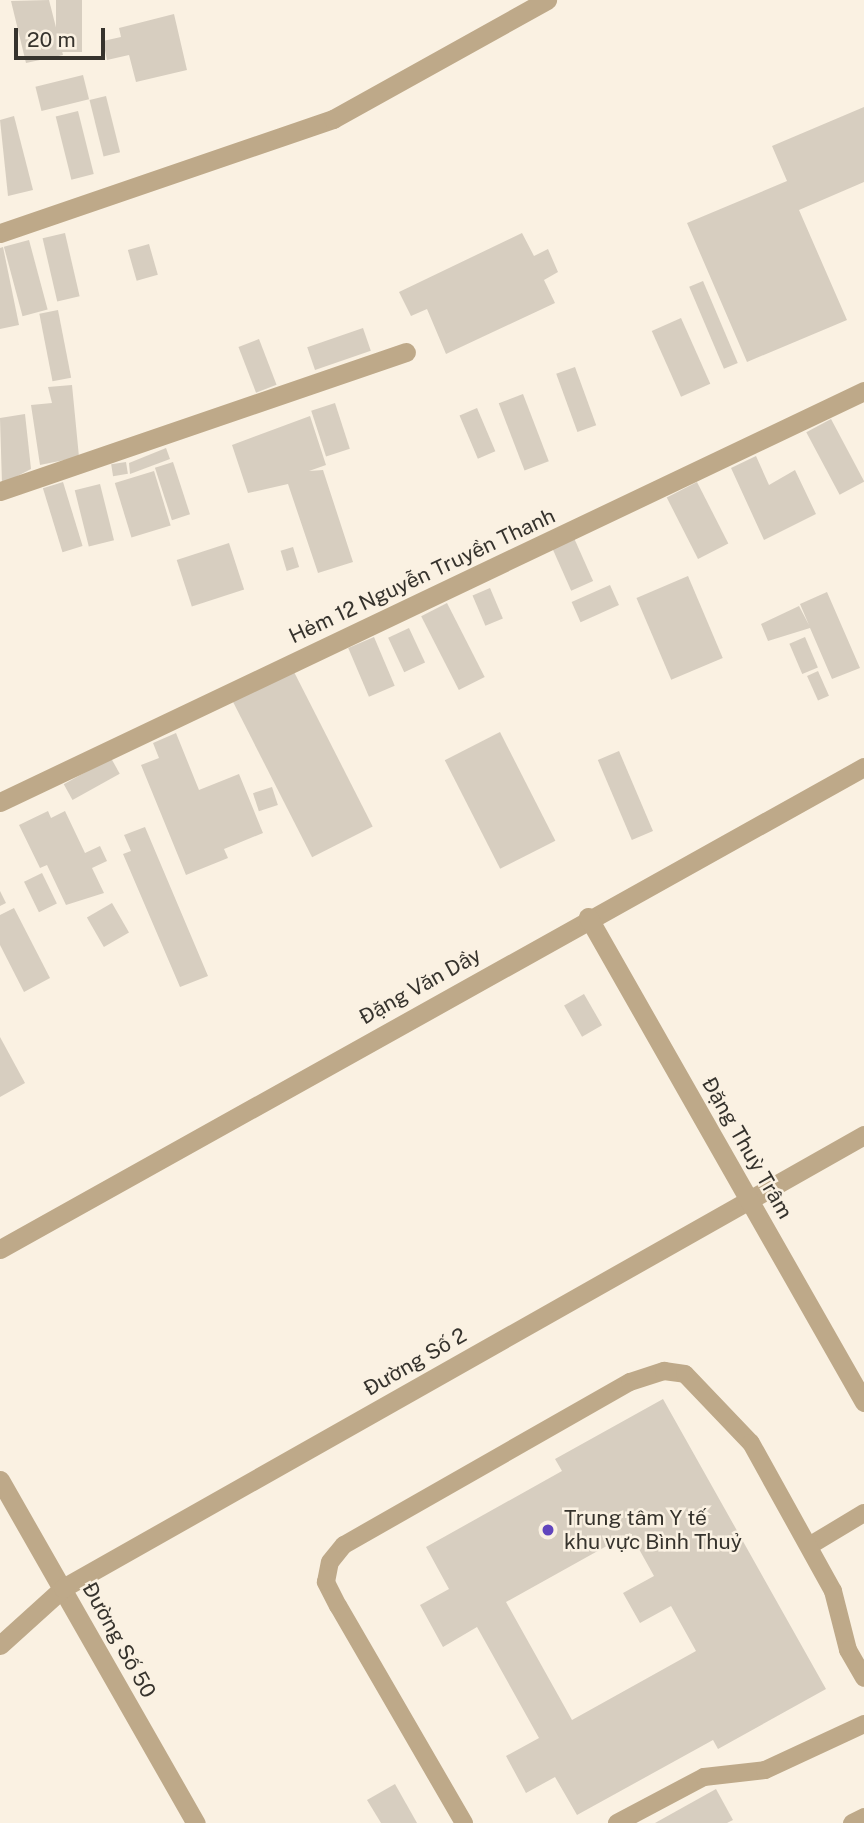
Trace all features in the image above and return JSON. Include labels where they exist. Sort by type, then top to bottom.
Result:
[{"type":"street","points":[[0,233],[333,119],[547,0]]},
{"type":"street","points":[[0,491],[406,352]]},
{"type":"street","name":"Hẻm 12 Nguyễn Truyền Thanh","points":[[0,802],[864,391]]},
{"type":"street","name":"Đặng Văn Dầy","points":[[0,1249],[588,917],[864,767]]},
{"type":"street","name":"Đặng Thuỳ Trâm","points":[[588,917],[864,1402]]},
{"type":"street","name":"Đường Số 2","points":[[0,1645],[63,1588],[864,1135]]},
{"type":"street","name":"Đường Số 50","points":[[0,1480],[196,1823]]},
{"type":"street","points":[[852,1823],[864,1816]]},
{"type":"lane","points":[[464,1823],[327,1582],[330,1562],[344,1545],[630,1382],[664,1371],[685,1374],[751,1443],[833,1591],[848,1650],[864,1678]]},
{"type":"lane","points":[[809,1546],[864,1513]]},
{"type":"lane","points":[[617,1823],[704,1777],[765,1770],[864,1724]]},
{"type":"building","points":[[49,0],[63,55],[26,63],[11,1]]},
{"type":"building","points":[[56,0],[82,0],[82,52],[56,52]]},
{"type":"building","points":[[174,14],[187,70],[136,82],[129,55],[107,60],[103,41],[121,37],[119,28]]},
{"type":"building","points":[[83,75],[89,99],[42,111],[35,87]]},
{"type":"building","points":[[106,96],[120,152],[104,156],[90,100]]},
{"type":"building","points":[[864,107],[864,182],[799,210],[847,320],[747,362],[687,223],[787,181],[772,146]]},
{"type":"building","points":[[78,111],[94,174],[71,180],[56,117]]},
{"type":"building","points":[[14,116],[33,190],[8,196],[0,120]]},
{"type":"building","points":[[65,233],[80,296],[57,302],[43,238]]},
{"type":"building","points":[[522,233],[534,256],[548,249],[558,272],[544,280],[555,303],[446,354],[427,309],[411,316],[399,292]]},
{"type":"building","points":[[29,240],[48,310],[23,316],[4,247]]},
{"type":"building","points":[[149,244],[158,275],[137,281],[128,250]]},
{"type":"building","points":[[3,247],[19,325],[0,329],[0,248]]},
{"type":"building","points":[[703,281],[738,363],[724,369],[689,287]]},
{"type":"building","points":[[58,310],[71,378],[53,381],[39,314]]},
{"type":"building","points":[[681,318],[710,384],[681,397],[652,331]]},
{"type":"building","points":[[363,328],[371,351],[315,370],[307,347]]},
{"type":"building","points":[[259,339],[277,385],[256,393],[238,347]]},
{"type":"building","points":[[575,367],[596,425],[577,432],[556,374]]},
{"type":"building","points":[[72,385],[79,457],[40,465],[31,405],[52,403],[48,387]]},
{"type":"building","points":[[523,394],[549,461],[525,471],[499,403]]},
{"type":"building","points":[[335,403],[350,449],[326,456],[311,411]]},
{"type":"building","points":[[477,408],[495,451],[478,459],[460,415]]},
{"type":"building","points":[[25,414],[31,469],[2,484],[0,418]]},
{"type":"building","points":[[310,416],[326,465],[309,471],[323,470],[353,562],[318,573],[288,484],[248,493],[232,445]]},
{"type":"building","points":[[831,419],[864,481],[840,495],[806,432]]},
{"type":"building","points":[[166,448],[170,459],[130,474],[129,463]]},
{"type":"building","points":[[756,456],[769,485],[795,470],[816,514],[764,540],[731,468]]},
{"type":"building","points":[[126,462],[128,474],[113,476],[111,464]]},
{"type":"building","points":[[173,462],[190,514],[172,520],[155,468]]},
{"type":"building","points":[[154,471],[171,526],[131,537],[115,483]]},
{"type":"building","points":[[63,482],[83,546],[63,552],[43,488]]},
{"type":"building","points":[[697,482],[728,543],[698,559],[667,497]]},
{"type":"building","points":[[100,484],[114,540],[89,547],[75,490]]},
{"type":"building","points":[[574,538],[593,581],[571,591],[552,548]]},
{"type":"building","points":[[229,543],[244,590],[192,607],[177,560]]},
{"type":"building","points":[[293,547],[299,567],[287,571],[281,551]]},
{"type":"building","points":[[688,576],[723,658],[671,680],[636,598]]},
{"type":"building","points":[[610,585],[619,605],[581,622],[572,602]]},
{"type":"building","points":[[490,588],[503,618],[485,626],[473,595]]},
{"type":"building","points":[[827,592],[860,668],[832,679],[810,628],[768,641],[761,624],[799,606],[809,625],[800,604]]},
{"type":"building","points":[[447,603],[485,677],[459,690],[421,616]]},
{"type":"building","points":[[409,628],[425,662],[404,672],[388,638]]},
{"type":"building","points":[[374,637],[395,686],[369,697],[348,648]]},
{"type":"building","points":[[805,637],[818,667],[802,674],[789,644]]},
{"type":"building","points":[[291,666],[373,826],[312,857],[230,697]]},
{"type":"building","points":[[818,671],[829,696],[818,701],[807,676]]},
{"type":"building","points":[[500,732],[555,841],[500,869],[445,760]]},
{"type":"building","points":[[176,733],[199,790],[239,774],[263,833],[224,849],[228,858],[186,875],[141,765],[159,758],[153,743]]},
{"type":"building","points":[[619,751],[653,831],[632,840],[598,760]]},
{"type":"building","points":[[111,758],[120,774],[72,800],[64,784]]},
{"type":"building","points":[[272,787],[278,805],[259,811],[253,793]]},
{"type":"building","points":[[48,811],[51,818],[65,811],[85,853],[100,846],[107,861],[92,868],[104,893],[66,905],[47,865],[40,868],[19,825]]},
{"type":"building","points":[[145,827],[208,976],[180,987],[123,854],[131,851],[124,835]]},
{"type":"building","points":[[42,873],[57,904],[39,912],[24,882]]},
{"type":"building","points":[[0,891],[6,903],[0,906]]},
{"type":"building","points":[[112,903],[129,932],[104,947],[87,918]]},
{"type":"building","points":[[14,908],[50,978],[24,992],[0,945],[0,915]]},
{"type":"building","points":[[584,994],[602,1025],[582,1037],[564,1006]]},
{"type":"building","points":[[0,1037],[25,1083],[0,1097]]},
{"type":"building","points":[[663,1399],[826,1689],[718,1749],[713,1740],[577,1815],[555,1777],[526,1793],[506,1756],[539,1738],[477,1627],[443,1647],[420,1605],[449,1589],[426,1547],[562,1471],[555,1459]],"holes":[[[630,1533],[654,1576],[623,1593],[640,1623],[671,1606],[696,1651],[572,1720],[506,1602]]]},
{"type":"building","points":[[395,1784],[417,1823],[381,1823],[367,1800]]},
{"type":"building","points":[[716,1789],[733,1820],[727,1823],[655,1823]]},
{"type":"place","name":"Trung tâm Y tế khu vực Bình Thuỷ","points":[[548,1530]]}]
